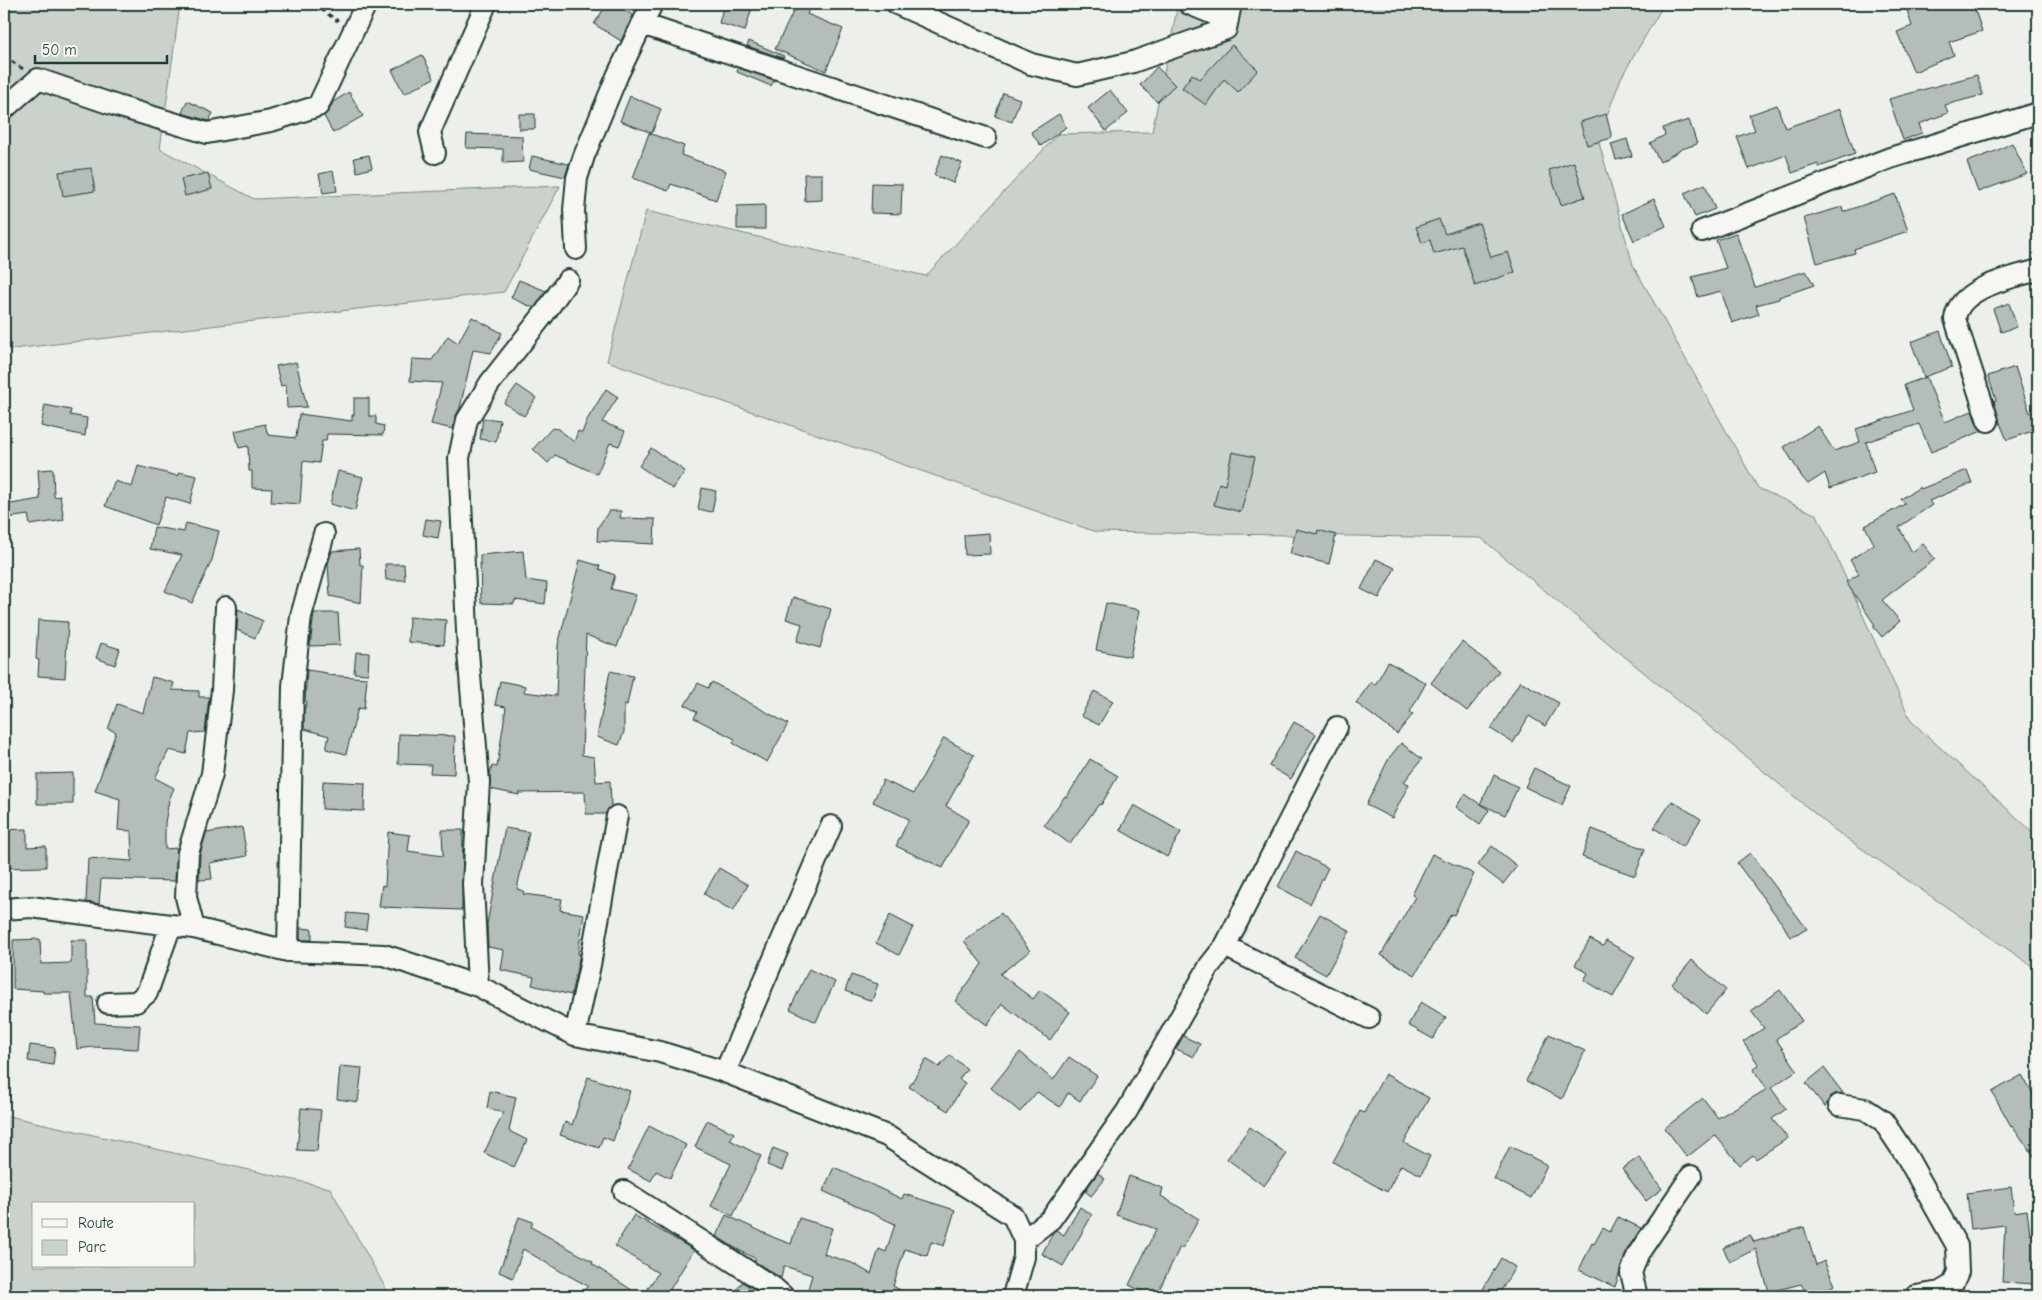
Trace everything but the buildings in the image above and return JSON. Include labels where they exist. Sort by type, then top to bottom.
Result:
[{"type":"street","points":[[4,109],[38,79],[117,106],[207,133],[271,121],[318,106],[366,4]]},
{"type":"street","points":[[435,153],[430,132],[486,4]]},
{"type":"street","points":[[576,249],[574,210],[577,178],[614,83],[652,4]]},
{"type":"street","points":[[897,4],[1031,64],[1077,75],[1133,62],[1226,29],[1230,12],[1189,4]]},
{"type":"street","points":[[642,24],[986,138]]},
{"type":"street","points":[[1702,231],[1890,158],[2038,113]]},
{"type":"street","points":[[1988,421],[1955,319],[1956,310],[1961,303],[1978,290],[2038,270]]},
{"type":"street","points":[[478,986],[473,884],[479,782],[468,652],[460,458],[467,420],[490,383],[568,280]]},
{"type":"street","points":[[288,951],[293,686],[301,616],[324,534]]},
{"type":"street","points":[[194,928],[186,897],[188,853],[212,774],[222,690],[226,607]]},
{"type":"street","points":[[1024,1240],[1051,1219],[1127,1111],[1210,965],[1225,946],[1337,727]]},
{"type":"street","points":[[575,1035],[590,965],[617,816]]},
{"type":"street","points":[[725,1072],[831,826]]},
{"type":"street","points":[[4,909],[31,907],[194,928],[288,951],[384,955],[478,986],[575,1035],[660,1052],[725,1072],[887,1136],[1013,1216],[1024,1240],[1024,1257],[1013,1296]]},
{"type":"street","points":[[108,1003],[136,1002],[147,993],[171,925]]},
{"type":"street","points":[[1225,946],[1368,1018]]},
{"type":"street","points":[[1839,1105],[1865,1109],[1883,1121],[1912,1164],[1957,1246],[1958,1272],[1952,1285],[1940,1292],[1916,1296]]},
{"type":"street","points":[[1637,1296],[1631,1274],[1638,1254],[1690,1176]]},
{"type":"street","points":[[624,1191],[774,1288],[783,1296]]},
{"type":"green space","points":[[4,4],[180,4],[160,149],[254,199],[560,186],[504,292],[4,350]]},
{"type":"green space","points":[[1178,4],[1664,4],[1621,78],[1598,139],[1633,265],[1758,488],[1817,515],[1911,721],[2038,837],[2038,970],[1836,831],[1481,538],[1096,532],[607,361],[646,211],[926,276],[1058,134],[1152,132]]},
{"type":"green space","points":[[4,1115],[330,1188],[390,1296],[4,1296]]}]
